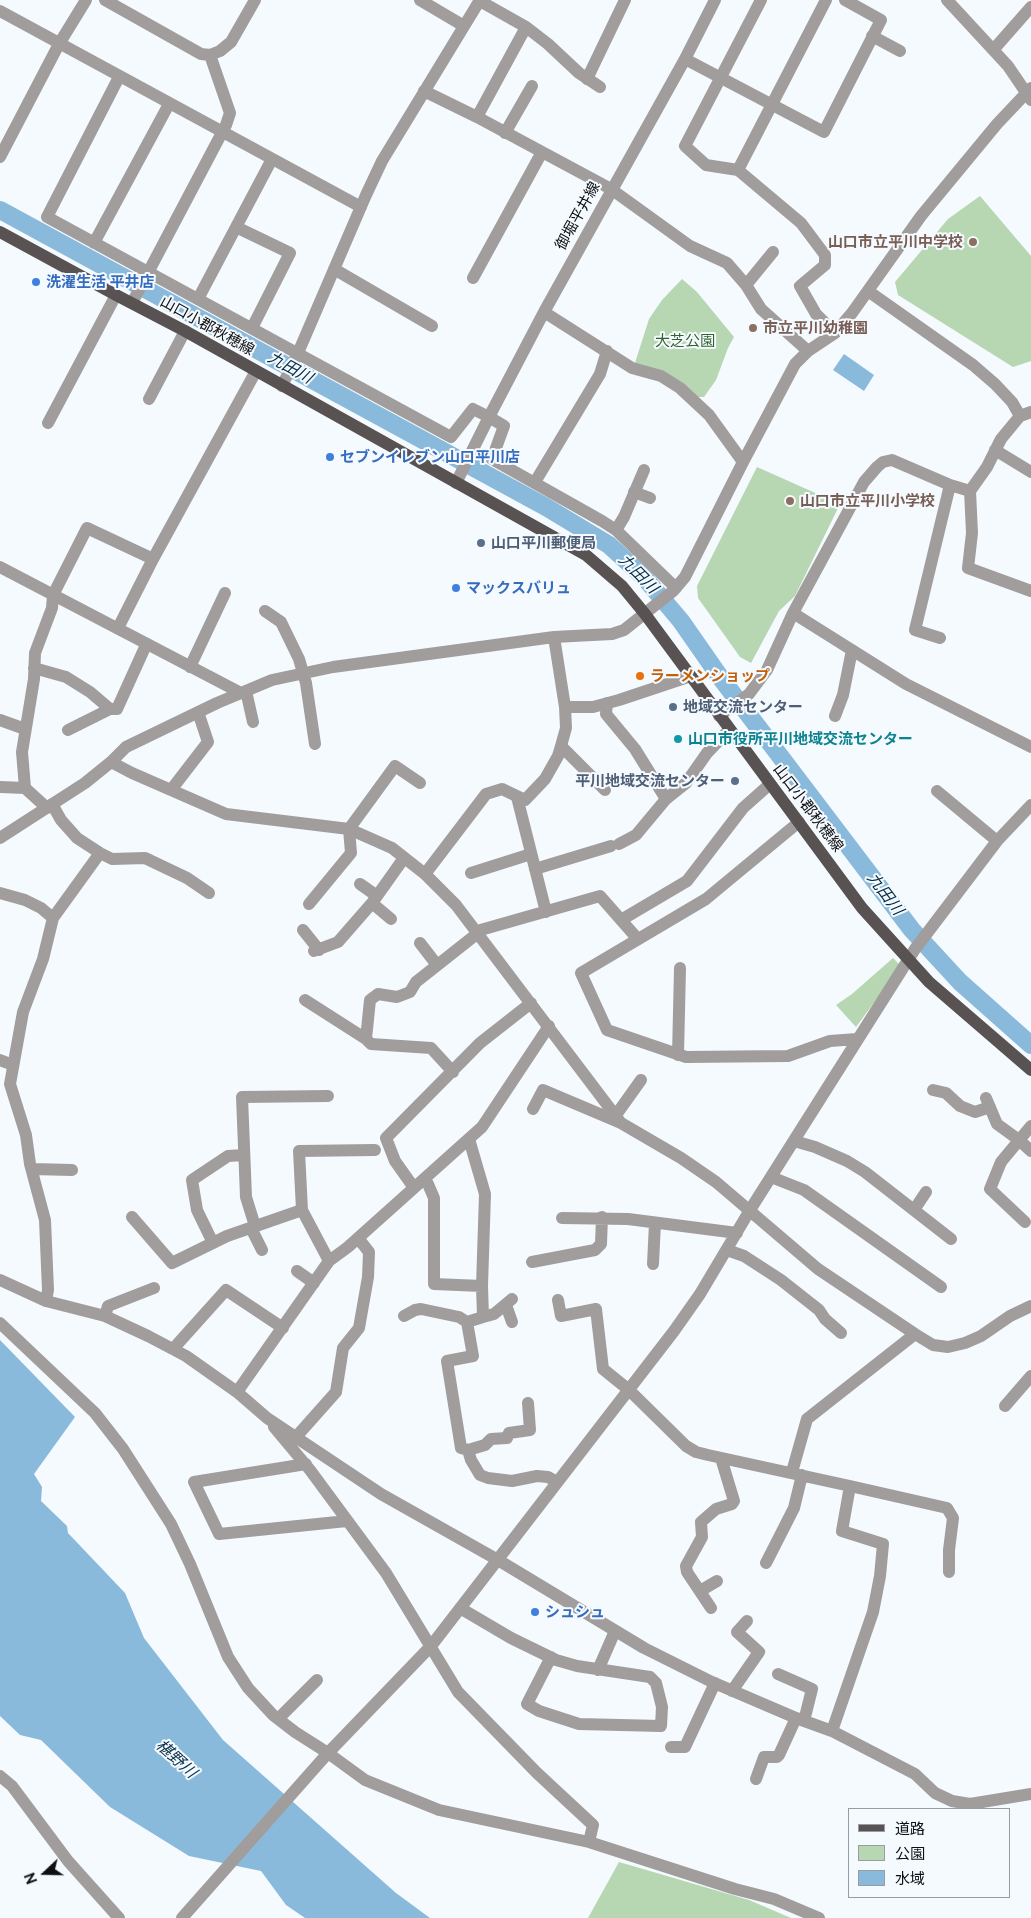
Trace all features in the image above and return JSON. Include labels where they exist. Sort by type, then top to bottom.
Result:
[{"type":"main road","name":"山口小郡秋穂線","points":[[0,232],[116,296],[134,299],[185,331],[256,371],[284,381],[456,483],[586,555],[649,610],[691,676],[724,713],[729,730],[862,908],[912,955],[964,1013],[1031,1070]]},
{"type":"street","points":[[0,157],[59,44],[86,0]]},
{"type":"street","points":[[104,0],[201,54],[220,51],[231,42],[255,0]]},
{"type":"street","points":[[420,0],[464,26]]},
{"type":"street","points":[[588,79],[625,0]]},
{"type":"street","name":"御堀平井線","points":[[456,483],[544,312],[685,59],[715,0]]},
{"type":"street","points":[[761,0],[685,146],[706,165],[738,170],[801,223],[825,255],[825,265],[800,286],[816,314],[834,333]]},
{"type":"street","points":[[738,170],[826,0]]},
{"type":"street","points":[[685,59],[824,132],[881,20],[845,0]]},
{"type":"street","points":[[284,381],[298,354],[382,161],[480,1],[526,27],[600,87]]},
{"type":"street","points":[[0,838],[112,762],[126,747],[198,712],[272,680],[333,667],[554,637],[612,634],[624,630],[674,590],[692,564],[790,373],[808,351],[834,333],[852,313],[921,216],[997,124],[1029,93],[954,3]]},
{"type":"street","points":[[994,49],[1031,7]]},
{"type":"street","points":[[0,11],[362,207]]},
{"type":"street","points":[[477,117],[526,27]]},
{"type":"street","points":[[872,36],[900,50]]},
{"type":"street","points":[[134,299],[226,125],[230,113],[210,54]]},
{"type":"street","points":[[119,76],[47,217],[147,274],[198,299],[450,436],[473,409],[489,417],[504,426],[492,459],[616,530],[674,590]]},
{"type":"street","points":[[505,133],[532,86]]},
{"type":"street","points":[[424,92],[477,117],[612,189],[690,246],[727,263],[746,285],[761,309],[808,351]]},
{"type":"street","points":[[94,243],[169,104]]},
{"type":"street","points":[[473,278],[542,152]]},
{"type":"street","points":[[198,299],[272,158]]},
{"type":"street","points":[[236,227],[290,253],[252,328]]},
{"type":"street","points":[[746,285],[773,252]]},
{"type":"street","points":[[334,269],[432,326]]},
{"type":"street","points":[[868,290],[974,366],[1026,414],[1000,439],[987,467],[970,491],[972,533],[968,568],[1031,591]]},
{"type":"street","points":[[48,423],[116,296]]},
{"type":"street","points":[[544,312],[632,368],[661,376],[680,388],[709,416],[743,462]]},
{"type":"street","points":[[149,399],[185,331]]},
{"type":"street","points":[[534,482],[600,374],[607,351]]},
{"type":"street","points":[[118,628],[153,559],[256,371]]},
{"type":"street","points":[[995,450],[1031,472]]},
{"type":"street","points":[[724,713],[749,694],[767,670],[793,613],[864,482],[877,467],[884,462],[892,460],[950,485],[970,491]]},
{"type":"street","points":[[616,530],[624,517],[644,470]]},
{"type":"street","points":[[940,638],[915,630],[950,485]]},
{"type":"street","points":[[634,492],[650,498]]},
{"type":"street","points":[[24,788],[22,752],[35,653],[52,608],[53,595],[87,528],[153,559]]},
{"type":"street","points":[[0,567],[190,667],[243,692],[254,722]]},
{"type":"street","points":[[190,667],[225,593]]},
{"type":"street","points":[[265,610],[281,622],[304,673],[315,744]]},
{"type":"street","points":[[793,613],[906,684],[1031,747]]},
{"type":"street","points":[[426,874],[486,794],[502,789],[525,800],[545,779],[561,746],[566,728],[565,707],[554,637]]},
{"type":"street","points":[[68,730],[110,709],[116,709],[146,644]]},
{"type":"street","points":[[835,716],[843,695],[852,650]]},
{"type":"street","points":[[34,668],[66,678],[90,692],[110,709]]},
{"type":"street","points":[[565,707],[593,707],[691,676]]},
{"type":"street","points":[[607,703],[606,714],[635,749],[666,799]]},
{"type":"street","points":[[171,790],[208,742],[198,712]]},
{"type":"street","points":[[0,720],[25,729]]},
{"type":"street","points":[[535,869],[615,845],[636,836],[666,799],[686,783],[706,753],[729,730]]},
{"type":"street","points":[[561,746],[605,790]]},
{"type":"street","points":[[112,762],[132,773],[226,814],[349,829],[392,848],[426,874],[456,905],[618,1119]]},
{"type":"street","points":[[309,904],[350,853],[349,829],[395,766],[420,783]]},
{"type":"street","points":[[621,920],[687,881],[743,808],[770,784]]},
{"type":"street","points":[[0,787],[24,788],[49,806],[77,838],[100,853],[112,859],[145,858],[187,878],[209,893]]},
{"type":"street","points":[[937,791],[997,841]]},
{"type":"street","points":[[517,797],[546,912]]},
{"type":"street","points":[[182,1918],[326,1756],[431,1646],[629,1390],[700,1294],[857,1039],[929,929],[997,841],[1031,805]]},
{"type":"street","points":[[799,822],[706,899],[581,973],[607,1030],[686,1057],[788,1056],[830,1041],[857,1039]]},
{"type":"street","points":[[46,1301],[48,1290],[45,1220],[32,1169],[26,1135],[10,1084],[23,1012],[43,959],[53,918],[100,853]]},
{"type":"street","points":[[471,873],[531,854]]},
{"type":"street","points":[[303,930],[316,950],[338,942],[374,899],[404,858]]},
{"type":"street","points":[[360,884],[391,919]]},
{"type":"street","points":[[0,893],[25,900],[53,918]]},
{"type":"street","points":[[366,1039],[370,1000],[378,994],[397,996],[410,992],[416,982],[477,932],[600,896],[636,937]]},
{"type":"street","points":[[420,943],[437,965]]},
{"type":"street","points":[[678,1055],[680,968]]},
{"type":"street","points":[[305,1000],[371,1044],[431,1048],[453,1072]]},
{"type":"street","points":[[482,1286],[434,1284],[434,1198],[428,1184],[412,1184],[395,1161],[386,1138],[480,1043],[531,1003]]},
{"type":"street","points":[[237,1392],[329,1261],[358,1238],[482,1127],[549,1026]]},
{"type":"street","points":[[0,1060],[13,1064]]},
{"type":"street","points":[[618,1119],[641,1080]]},
{"type":"street","points":[[533,1109],[543,1090],[618,1119],[716,1182],[818,1269],[933,1345],[948,1347],[965,1343],[981,1336],[1010,1316],[1031,1306]]},
{"type":"street","points":[[933,1090],[946,1093],[960,1106],[975,1112],[988,1102],[997,1124],[1031,1151]]},
{"type":"street","points":[[262,1250],[253,1227],[246,1196],[242,1096],[328,1096]]},
{"type":"street","points":[[1025,1222],[990,1189],[1001,1162],[1031,1126]]},
{"type":"street","points":[[469,1139],[485,1194],[482,1286],[483,1317]]},
{"type":"street","points":[[794,1141],[815,1147],[847,1161],[951,1239]]},
{"type":"street","points":[[329,1261],[302,1210],[299,1147],[375,1150]]},
{"type":"street","points":[[214,1243],[197,1210],[192,1180],[228,1156],[244,1155]]},
{"type":"street","points":[[32,1169],[72,1170]]},
{"type":"street","points":[[771,1177],[804,1190],[941,1287]]},
{"type":"street","points":[[914,1210],[926,1192]]},
{"type":"street","points":[[132,1217],[172,1263],[253,1227],[302,1210]]},
{"type":"street","points":[[562,1218],[602,1217],[628,1219],[737,1233]]},
{"type":"street","points":[[532,1262],[595,1250],[601,1244],[602,1217]]},
{"type":"street","points":[[653,1264],[655,1223]]},
{"type":"street","points":[[296,1437],[336,1392],[343,1348],[359,1328],[368,1278],[369,1252],[358,1238]]},
{"type":"street","points":[[727,1250],[744,1256],[781,1280],[818,1310],[841,1333]]},
{"type":"street","points":[[297,1271],[314,1282]]},
{"type":"street","points":[[0,1280],[46,1301],[105,1316],[188,1357],[237,1392],[267,1418],[402,1507],[498,1560],[616,1631],[732,1691],[800,1720],[832,1731],[915,1774],[934,1793],[952,1801],[970,1804],[1031,1794]]},
{"type":"street","points":[[105,1316],[108,1306],[154,1288]]},
{"type":"street","points":[[173,1349],[226,1290],[283,1328]]},
{"type":"street","points":[[558,1300],[562,1320],[596,1309],[603,1368],[629,1390],[686,1446],[696,1452],[947,1508],[953,1518],[949,1550],[949,1572]]},
{"type":"street","points":[[404,1316],[415,1310],[421,1310],[459,1317],[467,1322],[494,1314],[509,1302],[512,1322]]},
{"type":"street","points":[[467,1322],[472,1356],[447,1360],[461,1448],[468,1450],[486,1445],[491,1440],[507,1438],[509,1433],[535,1430],[528,1402]]},
{"type":"street","points":[[0,1323],[95,1413],[123,1449],[171,1524],[190,1564],[228,1657],[248,1688],[278,1719],[326,1756],[365,1780],[439,1810],[589,1842],[774,1899],[819,1918]]},
{"type":"street","points":[[766,1563],[789,1518],[800,1488],[797,1474],[807,1419],[915,1334]]},
{"type":"street","points":[[1005,1406],[1031,1376]]},
{"type":"street","points":[[267,1418],[306,1464],[386,1573],[458,1692],[537,1774],[593,1825],[589,1842]]},
{"type":"street","points":[[468,1450],[480,1475],[488,1478],[512,1481],[537,1476],[548,1476],[557,1482]]},
{"type":"street","points":[[711,1608],[687,1572],[686,1566],[702,1537],[701,1522],[716,1509],[732,1504],[734,1501],[721,1458]]},
{"type":"street","points":[[306,1464],[194,1482],[219,1534],[347,1521]]},
{"type":"street","points":[[832,1731],[873,1612],[880,1576],[883,1544],[842,1531],[850,1486]]},
{"type":"street","points":[[700,1591],[717,1581]]},
{"type":"street","points":[[460,1608],[511,1638],[551,1657],[577,1666],[650,1677],[656,1683],[662,1707],[661,1726],[579,1724],[538,1711],[527,1704],[551,1657]]},
{"type":"street","points":[[732,1691],[761,1649],[737,1632],[747,1621]]},
{"type":"street","points":[[598,1670],[616,1631]]},
{"type":"street","points":[[756,1779],[764,1757],[777,1757],[779,1755],[800,1720],[813,1685],[778,1674]]},
{"type":"street","points":[[278,1719],[317,1680]]},
{"type":"street","points":[[671,1747],[685,1747],[715,1683]]},
{"type":"street","points":[[0,1776],[12,1786],[68,1861],[120,1918]]},
{"type":"green space","name":"山口市立平川中学校","points":[[980,196],[1031,256],[1031,361],[1013,367],[898,295],[895,282],[948,219]]},
{"type":"green space","name":"大芝公園","points":[[682,279],[697,292],[734,337],[716,380],[704,397],[692,397],[634,366],[649,319],[662,300]]},
{"type":"green space","points":[[757,467],[840,504],[795,596],[779,611],[751,663],[740,657],[698,598],[697,586]]},
{"type":"green space","points":[[893,958],[901,966],[856,1027],[836,1005],[852,994]]},
{"type":"green space","points":[[619,1862],[749,1900],[791,1918],[588,1918]]},
{"type":"water","points":[[844,354],[874,375],[864,391],[833,370]]},
{"type":"water","name":"椹野川","points":[[0,1340],[75,1417],[34,1474],[42,1487],[41,1501],[67,1526],[68,1533],[125,1593],[144,1638],[223,1740],[396,1893],[430,1918],[305,1918],[286,1905],[261,1871],[189,1856],[110,1807],[41,1740],[20,1735],[0,1716]]},
{"type":"waterway","name":"九田川","points":[[0,210],[546,507],[609,545],[643,576],[681,621],[720,677],[912,930],[960,982],[1031,1045]]},
{"type":"place","name":"山口市立平川中学校","points":[[973,242]]},
{"type":"place","name":"洗濯生活 平井店","points":[[36,282]]},
{"type":"place","name":"市立平川幼稚園","points":[[753,328]]},
{"type":"place","name":"セブンイレブン山口平川店","points":[[330,457]]},
{"type":"place","name":"山口市立平川小学校","points":[[790,501]]},
{"type":"place","name":"山口平川郵便局","points":[[481,543]]},
{"type":"place","name":"マックスバリュ","points":[[456,588]]},
{"type":"place","name":"ラーメンショップ","points":[[640,676]]},
{"type":"place","name":"地域交流センター","points":[[673,707]]},
{"type":"place","name":"山口市役所平川地域交流センター","points":[[678,739]]},
{"type":"place","name":"平川地域交流センター","points":[[735,781]]},
{"type":"place","name":"シュシュ","points":[[535,1612]]}]
